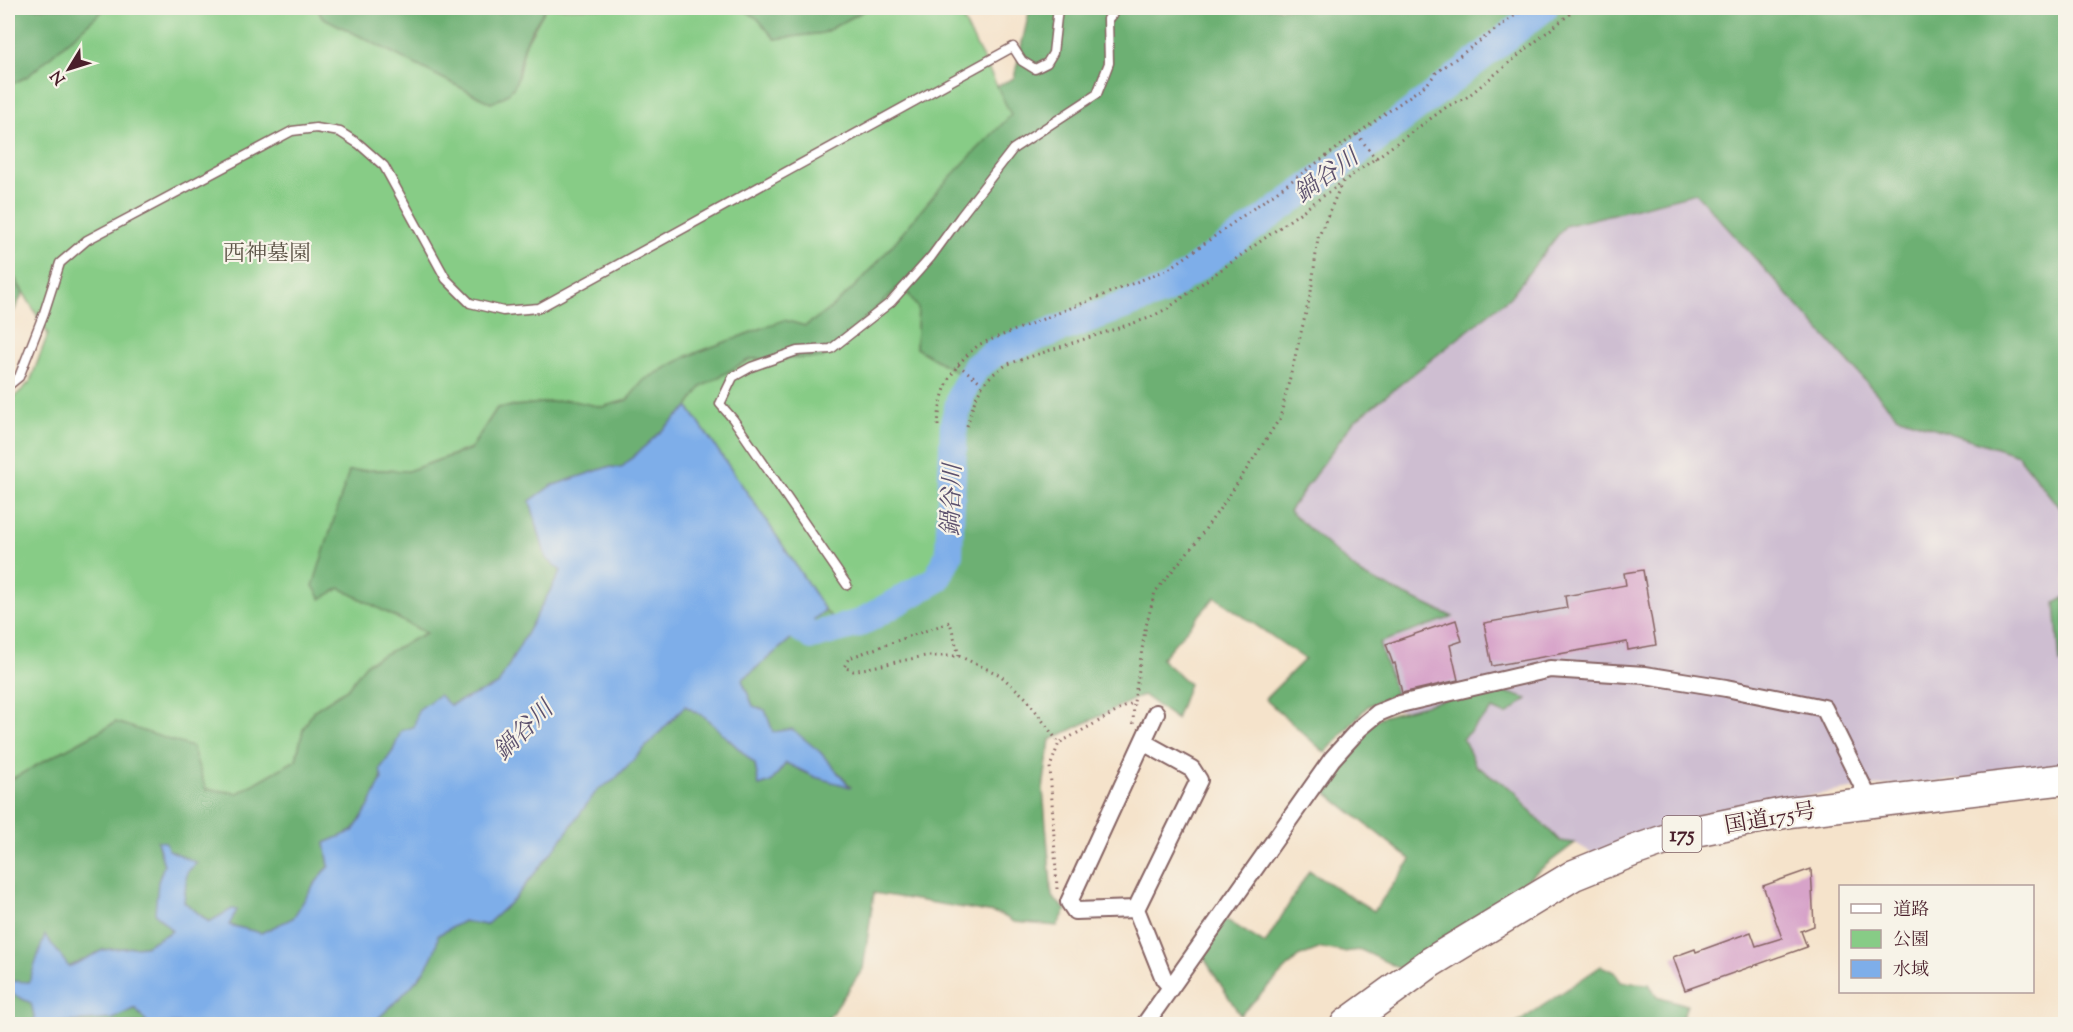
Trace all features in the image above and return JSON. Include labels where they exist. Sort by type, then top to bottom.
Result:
[{"type":"highway","name":"国道175号","points":[[1346,1024],[1431,962],[1574,876],[1685,833],[1789,812],[2066,779]]},
{"type":"street","points":[[1145,1024],[1332,759],[1360,728],[1378,713],[1400,704],[1550,669],[1645,675],[1726,688],[1824,708],[1870,801]]},
{"type":"street","points":[[1136,909],[1075,911],[1070,902],[1156,713]]},
{"type":"street","points":[[1143,742],[1192,769],[1199,780],[1136,909],[1164,979],[1171,987]]},
{"type":"lane","points":[[8,386],[19,377],[44,313],[60,263],[87,240],[292,131],[316,128],[340,132],[359,144],[384,166],[446,279],[470,303],[503,311],[539,308],[1013,47],[1022,61],[1035,69],[1047,63],[1053,53],[1058,8]]},
{"type":"lane","points":[[847,585],[733,419],[720,404],[733,377],[751,367],[797,351],[831,349],[891,302],[931,257],[1013,149],[1096,94],[1109,63],[1108,19],[1118,8]]},
{"type":"path","points":[[8,13],[14,8]]},
{"type":"path","points":[[938,426],[945,385],[963,357],[980,344],[1169,269],[1428,83],[1445,66],[1525,8]]},
{"type":"path","points":[[967,426],[975,397],[982,383],[992,373],[1008,364],[1149,318],[1168,308],[1448,106],[1467,97],[1576,8]]},
{"type":"path","points":[[1358,134],[1376,159]]},
{"type":"path","points":[[1070,902],[1058,895],[1050,767],[1059,743],[1134,702],[1145,630],[1155,592],[1232,493],[1280,418],[1311,292],[1318,238],[1341,185]]},
{"type":"path","points":[[958,365],[982,383]]},
{"type":"path","points":[[959,656],[950,622],[849,658],[844,667],[853,671],[925,656],[959,656],[1000,675],[1026,698],[1059,743]]},
{"type":"shaded area","points":[[1696,192],[1897,416],[2019,455],[2065,515],[2065,597],[2055,604],[2060,662],[2065,659],[2065,769],[2017,776],[1870,786],[1713,811],[1594,854],[1575,843],[1560,841],[1528,809],[1515,791],[1476,766],[1463,737],[1493,709],[1506,715],[1526,699],[1398,710],[1396,694],[1378,643],[1452,617],[1362,575],[1289,511],[1353,422],[1510,297],[1565,226]]},
{"type":"green space","points":[[8,8],[106,8],[28,76],[8,86]]},
{"type":"green space","name":"西神墓園","points":[[106,8],[317,8],[322,17],[491,103],[517,80],[525,45],[546,8],[742,8],[758,19],[775,39],[823,33],[869,8],[957,8],[1012,115],[949,179],[861,281],[825,313],[805,326],[784,320],[688,356],[644,380],[628,400],[602,407],[568,400],[497,408],[471,448],[408,471],[349,471],[340,588],[426,633],[367,663],[347,689],[313,711],[303,730],[296,760],[238,793],[206,789],[116,722],[8,781],[8,403],[30,382],[48,334],[8,266],[8,86],[28,76]]},
{"type":"green space","points":[[317,8],[488,8],[499,14],[505,8],[546,8],[527,40],[514,86],[502,98],[491,103],[322,17]]},
{"type":"green space","points":[[742,8],[869,8],[823,33],[775,39],[758,19]]},
{"type":"green space","points":[[1030,8],[2065,8],[2065,515],[2018,455],[1897,416],[1696,193],[1565,226],[1510,297],[1353,422],[1289,511],[1362,575],[1453,617],[1379,643],[1396,694],[1368,706],[1325,753],[1265,699],[1305,659],[1215,597],[1161,659],[1189,684],[1176,719],[1143,695],[1050,740],[1043,789],[1052,897],[1066,910],[1057,926],[1014,922],[1000,914],[874,893],[863,969],[827,1020],[806,1024],[372,1024],[421,976],[438,935],[463,921],[486,925],[514,899],[555,848],[598,788],[613,781],[685,706],[705,717],[755,764],[759,786],[771,782],[786,763],[815,777],[850,786],[820,752],[773,732],[765,710],[753,706],[742,680],[825,610],[848,635],[937,585],[954,556],[959,424],[977,384],[916,348],[918,308],[902,284],[823,358],[750,359],[701,387],[688,407],[621,468],[608,467],[551,486],[530,501],[546,558],[561,571],[498,685],[450,705],[414,727],[401,731],[393,751],[381,769],[382,778],[368,808],[353,831],[325,843],[329,866],[313,886],[294,918],[261,933],[229,925],[236,910],[232,909],[210,922],[184,902],[187,872],[196,863],[169,850],[157,841],[164,865],[158,882],[173,931],[145,946],[103,950],[69,967],[29,982],[8,981],[8,781],[116,722],[192,747],[206,789],[238,793],[296,760],[303,730],[313,711],[347,689],[367,663],[426,633],[340,588],[321,599],[313,586],[349,471],[408,471],[471,449],[497,408],[568,400],[602,407],[627,400],[644,380],[688,356],[784,320],[805,326],[825,313],[861,281],[940,188],[1011,115],[997,86],[1014,78]]},
{"type":"green space","points":[[8,266],[23,293],[8,323]]},
{"type":"green space","points":[[902,284],[918,308],[916,348],[977,383],[959,424],[954,556],[937,585],[847,636],[825,610],[688,407],[701,387],[750,359],[823,358]]},
{"type":"green space","points":[[2065,597],[2065,659],[2060,663],[2055,603]]},
{"type":"green space","points":[[1491,687],[1527,699],[1506,715],[1493,709],[1463,738],[1476,766],[1515,791],[1528,809],[1560,841],[1575,843],[1505,896],[1401,969],[1361,950],[1343,952],[1321,948],[1298,957],[1240,1015],[1202,955],[1225,919],[1265,944],[1309,871],[1374,911],[1411,860],[1319,787],[1362,730],[1381,717]]},
{"type":"green space","points":[[1601,966],[1615,972],[1621,982],[1649,984],[1657,996],[1687,1005],[1680,1024],[1516,1024]]},
{"type":"green space","points":[[8,992],[31,1003],[113,1019],[135,1008],[148,1024],[8,1024]]},
{"type":"water","points":[[688,407],[825,610],[742,680],[753,706],[765,710],[773,732],[792,729],[820,752],[850,787],[815,777],[786,763],[771,782],[759,786],[755,764],[705,717],[685,706],[613,781],[598,789],[514,899],[486,925],[463,921],[438,935],[436,948],[423,972],[403,995],[372,1024],[148,1024],[135,1008],[113,1019],[36,1024],[31,1003],[8,992],[8,981],[29,982],[45,935],[69,967],[103,950],[145,946],[172,931],[155,913],[158,882],[164,865],[157,841],[165,842],[169,850],[197,863],[187,872],[184,902],[209,922],[232,909],[237,910],[229,925],[261,933],[293,918],[329,866],[325,843],[353,831],[368,808],[382,779],[380,769],[393,751],[401,731],[414,727],[418,710],[439,695],[450,705],[498,685],[561,571],[546,558],[530,501],[551,486],[608,467],[621,468]]},
{"type":"building","points":[[1643,570],[1656,645],[1628,650],[1627,642],[1492,666],[1484,623],[1567,608],[1565,596],[1626,585],[1624,573]]},
{"type":"building","points":[[1456,620],[1462,641],[1450,645],[1458,680],[1402,693],[1395,663],[1393,664],[1386,644]]},
{"type":"building","points":[[1811,869],[1814,926],[1801,931],[1807,947],[1685,990],[1673,957],[1695,949],[1696,952],[1751,932],[1756,946],[1782,938],[1763,886]]},
{"type":"waterway","name":"鍋谷川","points":[[771,608],[812,636],[860,623],[937,579],[949,554],[954,423],[962,392],[976,367],[996,352],[1164,291],[1375,140],[1544,8]]}]
